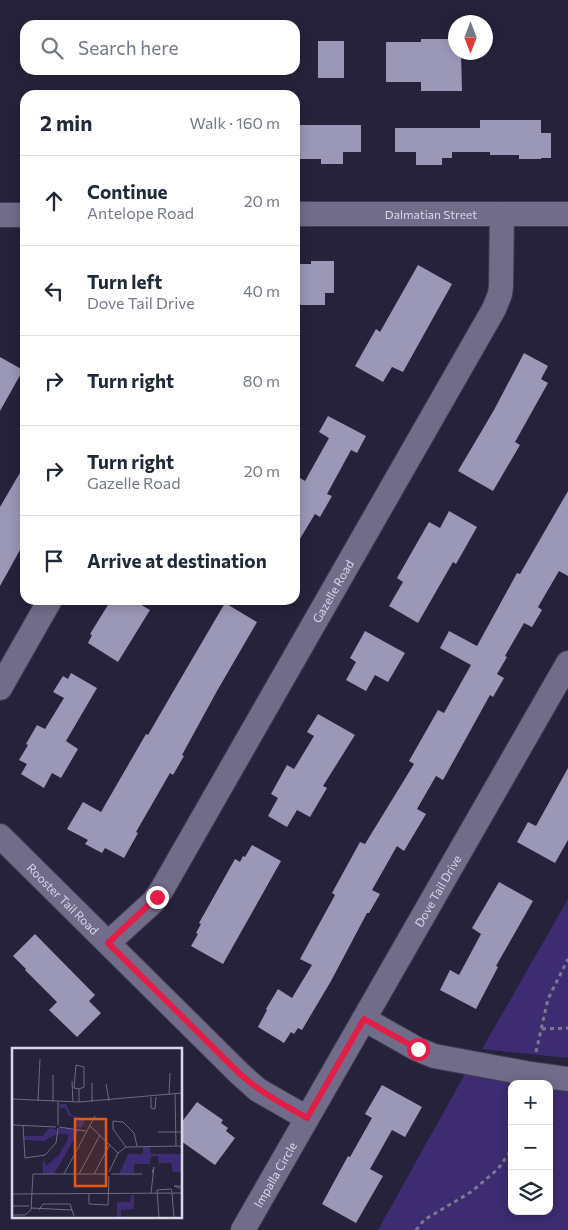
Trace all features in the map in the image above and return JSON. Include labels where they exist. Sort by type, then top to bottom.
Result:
[{"type":"street","name":"Dalmatian Street","points":[[300,214],[568,214]]},
{"type":"street","name":"Gazelle Road","points":[[108,943],[153,902],[161,891],[494,309],[501,286],[502,214]]},
{"type":"street","points":[[0,215],[20,215]]},
{"type":"street","points":[[0,688],[47,605]]},
{"type":"street","name":"Dove Tail Drive","points":[[307,1118],[568,663]]},
{"type":"street","name":"Rooster Tail Road","points":[[0,836],[249,1082],[258,1090],[307,1118]]},
{"type":"street","points":[[364,1019],[434,1056],[568,1079]]},
{"type":"street","name":"Impalla Circle","points":[[243,1230],[307,1118]]},
{"type":"path","points":[[535,1059],[548,999],[568,959]]},
{"type":"path","points":[[542,1029],[568,1028]]},
{"type":"path","points":[[416,1230],[424,1220],[471,1192],[498,1169],[508,1155]]},
{"type":"shaded area","points":[[568,899],[568,1058],[482,1049]]},
{"type":"shaded area","points":[[465,1074],[508,1081],[508,1215],[553,1215],[553,1087],[568,1089],[568,1230],[378,1230]]},
{"type":"building","points":[[421,39],[448,39],[448,60],[461,60],[462,91],[421,91],[421,82],[386,82],[386,42],[421,42]]},
{"type":"building","points":[[318,41],[344,41],[344,78],[318,78]]},
{"type":"building","points":[[480,120],[541,120],[541,133],[551,133],[551,158],[519,159],[519,155],[490,155],[490,152],[452,152],[452,158],[442,158],[442,165],[416,165],[416,152],[395,152],[395,128],[480,128]]},
{"type":"building","points":[[300,125],[361,125],[361,152],[343,152],[343,164],[321,164],[321,159],[300,159]]},
{"type":"building","points":[[311,261],[334,261],[334,293],[325,293],[325,305],[300,305],[300,264],[311,264]]},
{"type":"building","points":[[418,265],[452,284],[403,372],[392,367],[383,382],[355,366],[376,329],[380,332]]},
{"type":"building","points":[[524,353],[548,366],[541,379],[548,383],[515,442],[520,445],[493,491],[458,471],[494,410]]},
{"type":"building","points":[[0,357],[20,368],[20,375],[0,411]]},
{"type":"building","points":[[328,416],[366,436],[357,453],[351,450],[327,494],[332,496],[320,517],[315,514],[300,539],[300,478],[305,481],[329,438],[319,432]]},
{"type":"building","points":[[20,473],[20,550],[0,586],[0,507]]},
{"type":"building","points":[[568,491],[568,576],[559,571],[538,607],[542,610],[532,627],[524,623],[497,674],[504,678],[493,697],[490,695],[443,780],[436,776],[417,809],[426,814],[404,851],[397,846],[372,890],[380,894],[369,913],[367,913],[331,981],[302,1030],[298,1028],[294,1034],[291,1032],[284,1043],[258,1027],[266,1009],[278,989],[292,998],[312,965],[300,959],[335,895],[332,893],[360,842],[365,844],[414,764],[409,761],[438,710],[444,713],[471,665],[440,648],[449,631],[477,646],[517,573],[520,574]]},
{"type":"building","points":[[449,511],[477,527],[456,564],[453,562],[418,623],[389,606],[403,582],[397,578],[429,522],[440,528]]},
{"type":"building","points":[[108,605],[142,605],[150,610],[118,662],[88,643],[92,635],[90,634]]},
{"type":"building","points":[[224,605],[228,605],[257,622],[182,755],[184,756],[173,775],[170,773],[136,832],[138,833],[124,858],[105,848],[102,853],[85,844],[88,840],[67,829],[83,802],[101,812],[146,734],[148,735]]},
{"type":"building","points":[[365,631],[405,653],[388,682],[375,675],[366,691],[346,680],[356,662],[350,658]]},
{"type":"building","points":[[71,673],[97,688],[66,741],[78,749],[61,778],[52,773],[44,788],[21,774],[27,764],[19,760],[37,725],[45,729],[64,698],[53,692],[63,676],[68,679]]},
{"type":"building","points":[[318,714],[355,735],[323,786],[327,788],[310,817],[297,810],[287,827],[268,816],[278,798],[271,794],[287,765],[294,769],[314,736],[307,732]]},
{"type":"building","points":[[568,768],[568,840],[555,863],[517,842],[528,822],[536,826]]},
{"type":"building","points":[[252,845],[281,861],[223,964],[191,946],[198,934],[196,933],[201,924],[199,923],[235,859],[240,862]]},
{"type":"building","points":[[499,882],[533,901],[496,966],[498,967],[476,1009],[440,990],[450,970],[459,975],[481,934],[472,928]]},
{"type":"building","points":[[35,934],[95,995],[89,1001],[101,1013],[77,1037],[49,1010],[57,1002],[13,956]]},
{"type":"building","points":[[382,1085],[422,1107],[405,1137],[392,1130],[370,1169],[383,1176],[356,1223],[322,1204],[348,1156],[350,1157],[372,1118],[365,1114]]},
{"type":"building","points":[[197,1102],[223,1120],[221,1123],[228,1128],[226,1131],[235,1138],[215,1165],[182,1142],[182,1122]]},
{"type":"route","points":[[157,897],[108,943],[240,1074],[258,1090],[287,1107],[307,1118],[364,1019],[418,1049]]}]
